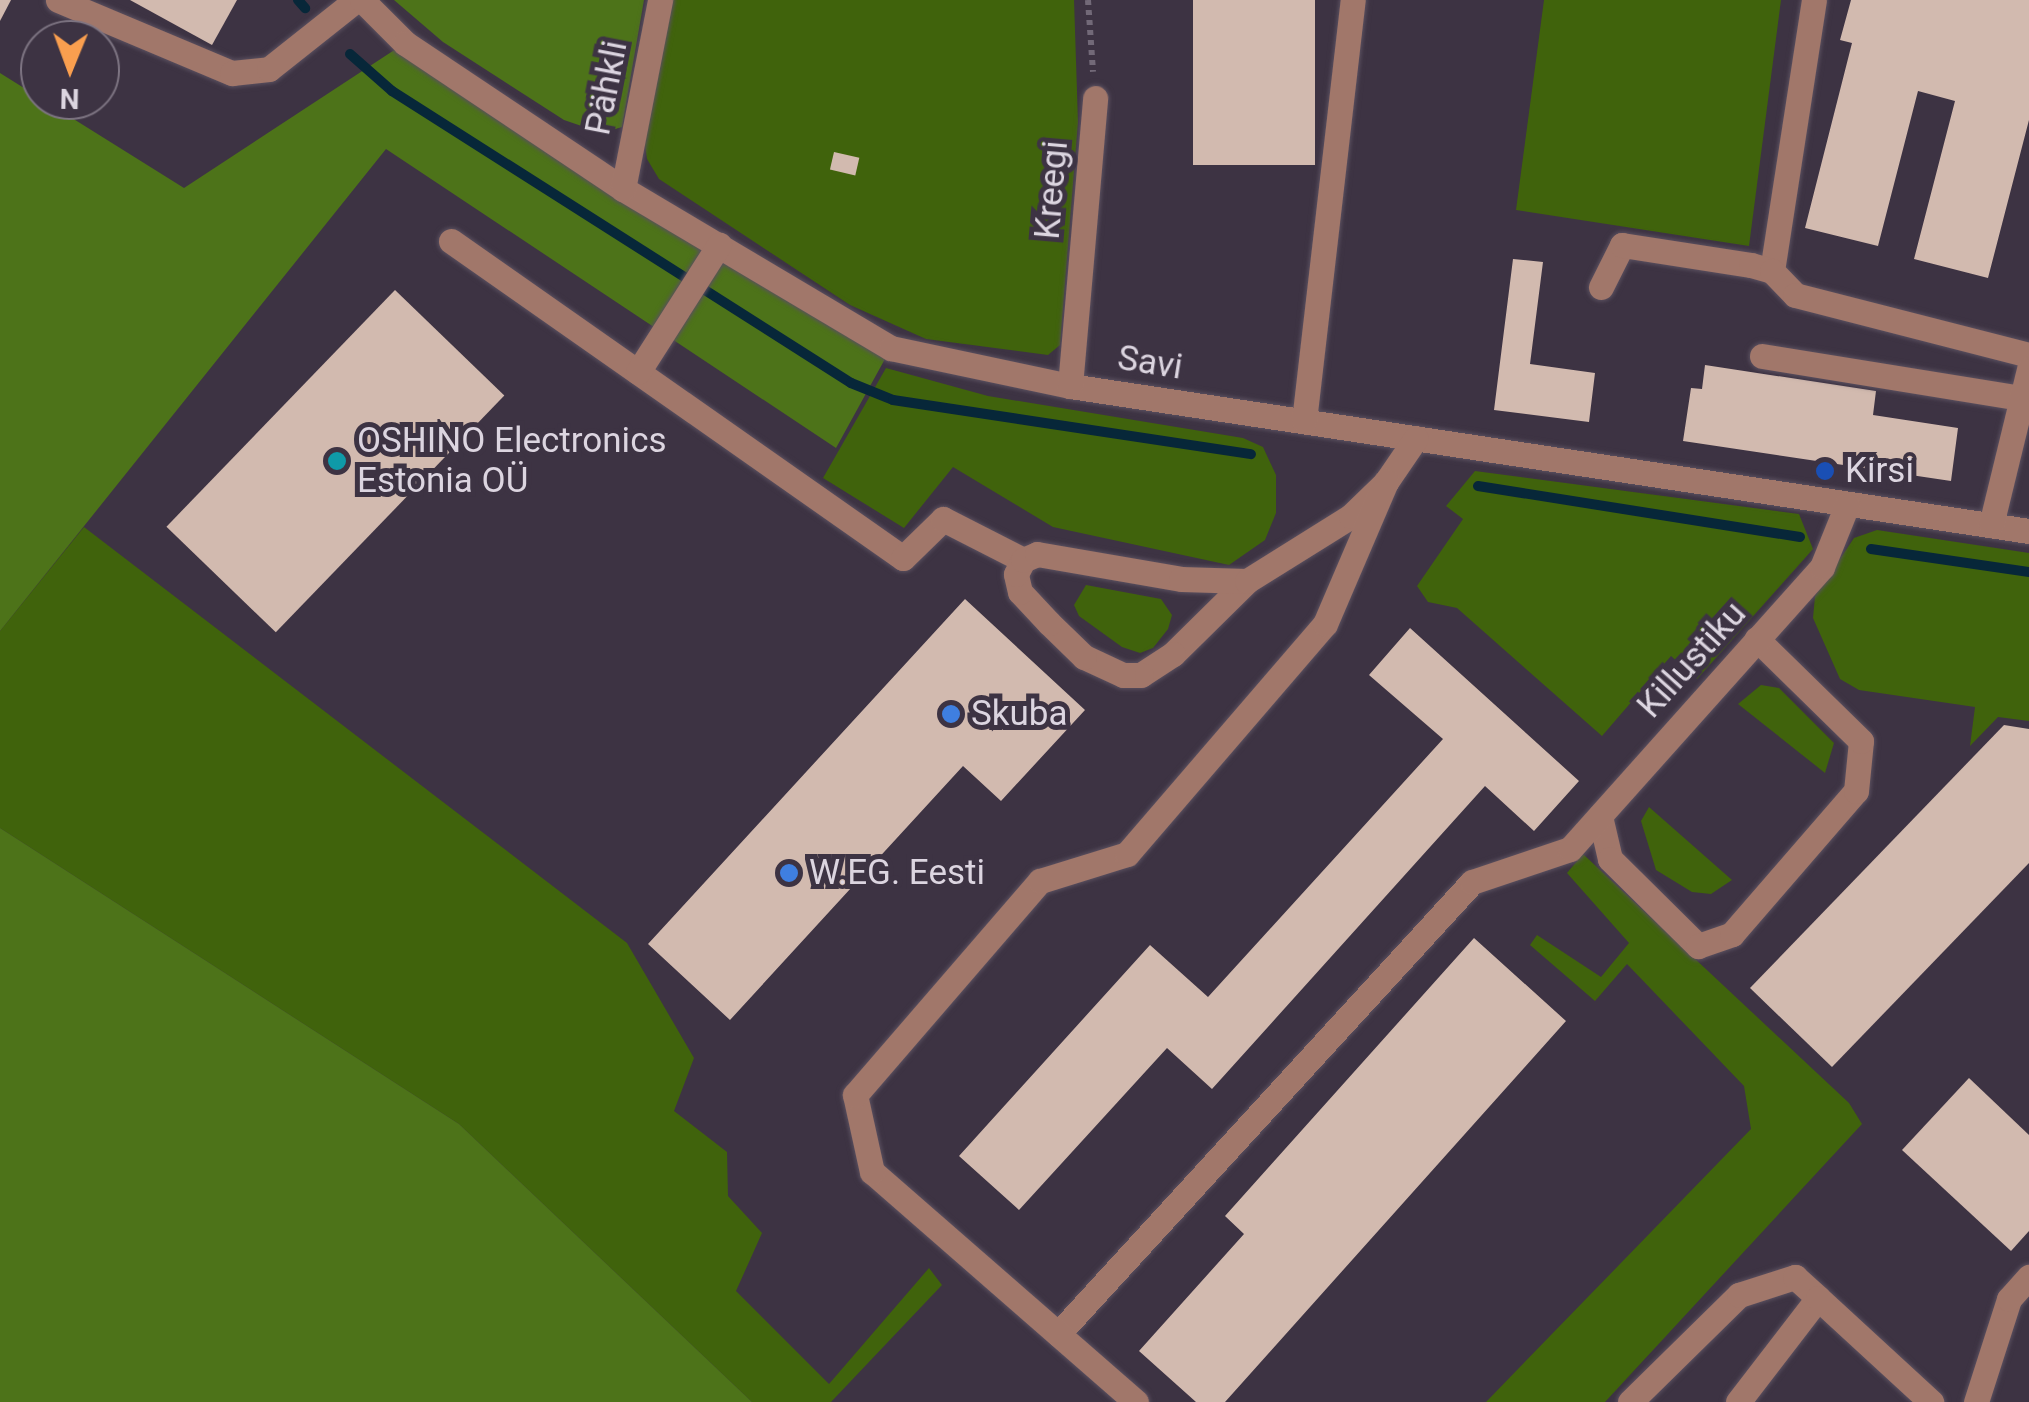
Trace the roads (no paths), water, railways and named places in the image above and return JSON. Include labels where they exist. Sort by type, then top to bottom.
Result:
[{"type":"street","points":[[58,0],[232,73],[269,69],[359,0]]},
{"type":"street","name":"Savi","points":[[359,0],[405,43],[623,188],[891,348],[1070,386],[2029,531]]},
{"type":"street","name":"Pähkli","points":[[623,188],[660,0]]},
{"type":"street","points":[[1304,421],[1353,0]]},
{"type":"street","points":[[1772,271],[1814,0]]},
{"type":"street","name":"Kreegi","points":[[1070,386],[1096,98]]},
{"type":"street","points":[[451,241],[903,558],[943,519],[1023,560],[1062,555],[1181,579],[1247,581]]},
{"type":"street","points":[[638,372],[719,245]]},
{"type":"street","points":[[1600,287],[1622,245],[1772,271],[1795,295],[2029,355]]},
{"type":"street","points":[[1762,356],[2022,398]]},
{"type":"street","points":[[1991,525],[2029,369]]},
{"type":"street","points":[[1127,1399],[872,1172],[855,1095],[1040,881],[1126,854],[1325,624],[1386,482],[1416,438]]},
{"type":"street","points":[[1023,560],[1020,592],[1084,658],[1123,676],[1141,675],[1172,654],[1247,581],[1351,516],[1386,482]]},
{"type":"street","name":"Killustiku","points":[[1058,1334],[1472,882],[1570,849],[1822,567],[1846,505]]},
{"type":"street","points":[[1600,816],[1610,859],[1698,946],[1732,934],[1856,791],[1861,741],[1757,639]]},
{"type":"street","points":[[1630,1402],[1739,1294],[1796,1276],[1931,1402]]},
{"type":"street","points":[[1976,1402],[2009,1299],[2029,1277]]},
{"type":"street","points":[[1738,1402],[1818,1298]]},
{"type":"waterway","points":[[298,0],[305,8]]},
{"type":"waterway","points":[[350,54],[392,91],[851,383],[893,400],[1251,454]]},
{"type":"waterway","points":[[1478,486],[1800,537]]},
{"type":"waterway","points":[[1871,549],[2029,572]]},
{"type":"place","name":"OSHINO Electronics Estonia OÜ","points":[[337,461]]},
{"type":"place","name":"Kirsi","points":[[1825,471]]},
{"type":"place","name":"Skuba","points":[[951,714]]},
{"type":"place","name":"W.EG. Eesti","points":[[789,873]]}]
